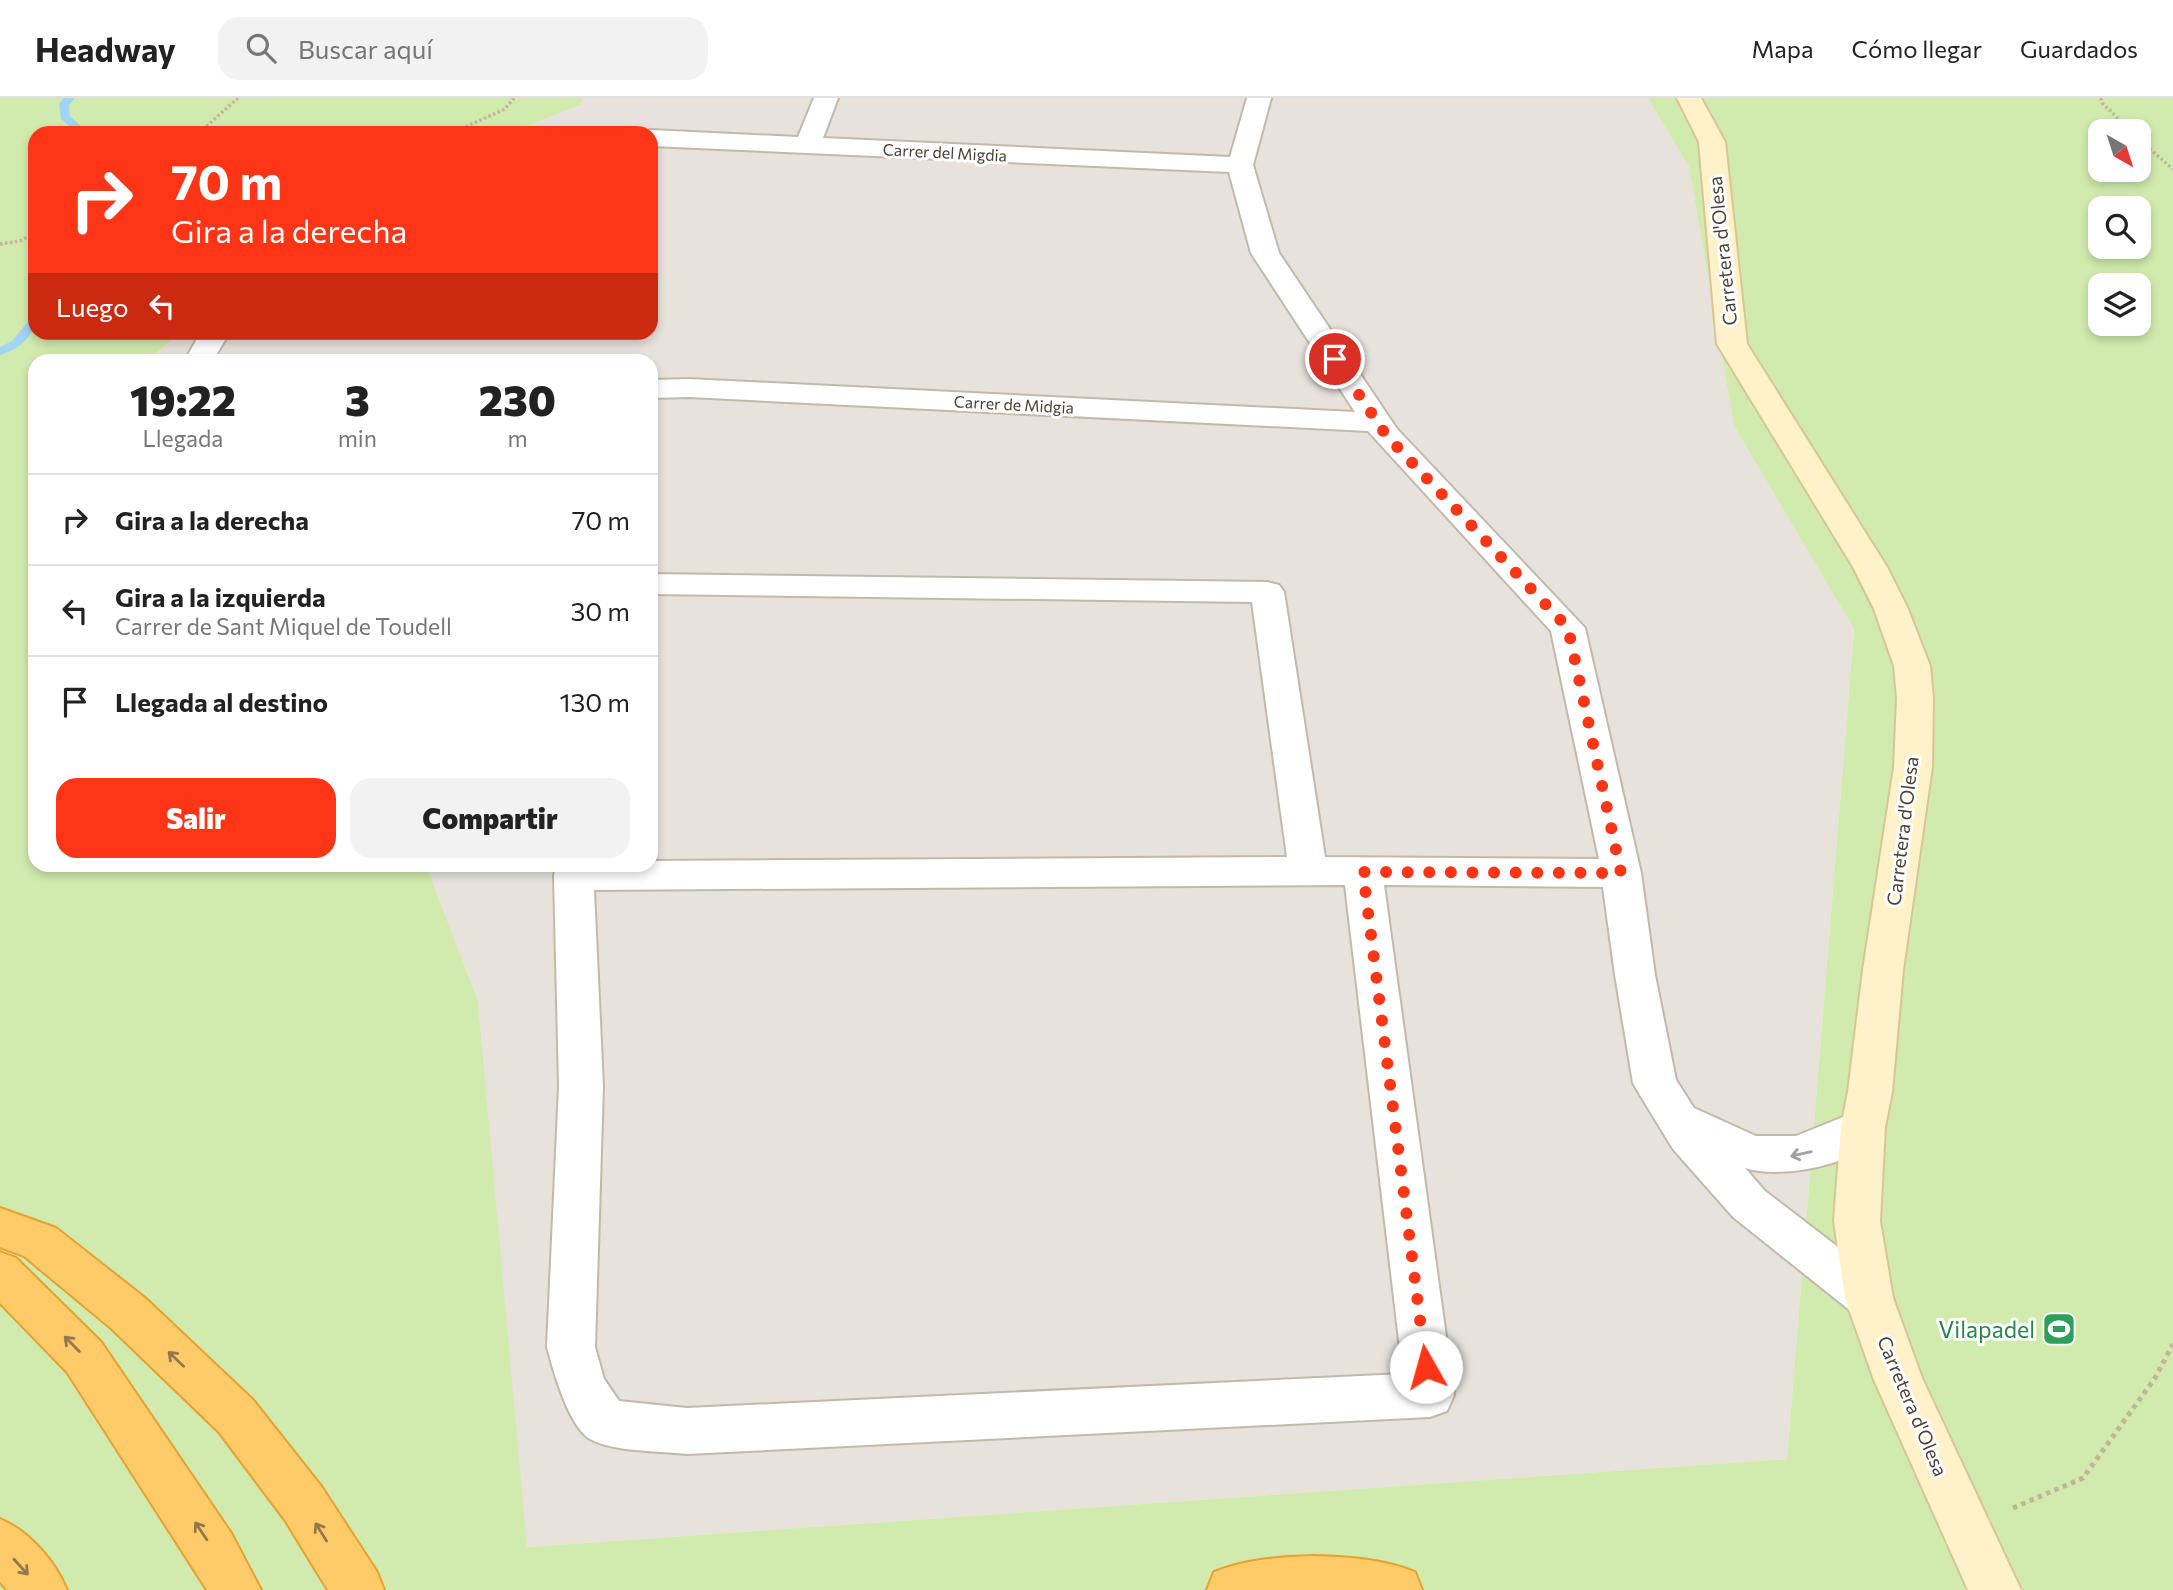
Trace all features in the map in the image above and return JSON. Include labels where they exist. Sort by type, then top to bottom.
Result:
[{"type":"highway","points":[[0,1227],[40,1242],[128,1313],[236,1416],[303,1503],[358,1590]]},
{"type":"highway","points":[[0,1272],[84,1357],[213,1550],[235,1590]]},
{"type":"highway","points":[[0,1544],[41,1590]]},
{"type":"highway","points":[[1233,1590],[1257,1584],[1370,1584],[1396,1590]]},
{"type":"street","points":[[808,145],[826,98]]},
{"type":"street","points":[[1259,98],[1240,165],[1265,253],[1386,435],[1568,628],[1621,873],[1635,975],[1655,1083],[1689,1136],[1749,1204],[1869,1298]]},
{"type":"street","name":"Carretera d'Olesa","points":[[1689,98],[1712,142],[1722,269],[1732,344],[1870,567],[1891,609],[1912,666],[1915,698],[1913,768],[1884,970],[1870,1092],[1863,1127],[1857,1221],[1869,1298],[1898,1380],[1995,1590]]},
{"type":"street","name":"Carrer del Migdia","points":[[658,138],[1240,165]]},
{"type":"street","name":"Carrer de Midgia","points":[[658,389],[689,388],[1378,422]]},
{"type":"street","points":[[658,584],[1267,592],[1308,871]]},
{"type":"street","points":[[658,870],[1621,873]]},
{"type":"street","points":[[575,872],[581,1086],[571,1347],[582,1388],[605,1422],[687,1431],[1430,1395],[1363,872]]},
{"type":"street","points":[[1674,1114],[1715,1140],[1741,1150],[1771,1156],[1795,1157],[1830,1146],[1863,1127]]},
{"type":"path","points":[[207,126],[238,98]]},
{"type":"path","points":[[468,126],[505,109],[514,98]]},
{"type":"path","points":[[2101,98],[2102,103],[2119,119]]},
{"type":"path","points":[[2151,150],[2173,169]]},
{"type":"path","points":[[0,244],[20,241],[28,237]]},
{"type":"path","points":[[1967,1528],[2084,1478],[2155,1378],[2173,1344]]},
{"type":"shaded area","points":[[583,98],[1648,98],[1689,167],[1734,426],[1854,629],[1787,1459],[526,1547],[478,1001],[429,872],[658,872],[658,354],[155,354],[172,340],[658,340],[658,126],[527,126],[580,105]]},
{"type":"green space","points":[[0,98],[583,98],[580,105],[527,126],[28,126],[28,340],[172,340],[155,354],[28,354],[28,872],[429,872],[478,1001],[527,1547],[1787,1459],[1854,629],[1734,426],[1689,167],[1648,98],[2173,98],[2173,1590],[0,1590]]},
{"type":"waterway","points":[[70,98],[64,104],[65,117],[76,126]]},
{"type":"waterway","points":[[0,351],[16,344],[28,329]]},
{"type":"place","name":"Vilapadel","points":[[2059,1329]]},
{"type":"route","points":[[1335,359],[1386,435],[1568,628],[1621,873],[1363,872],[1426,1367]]}]
